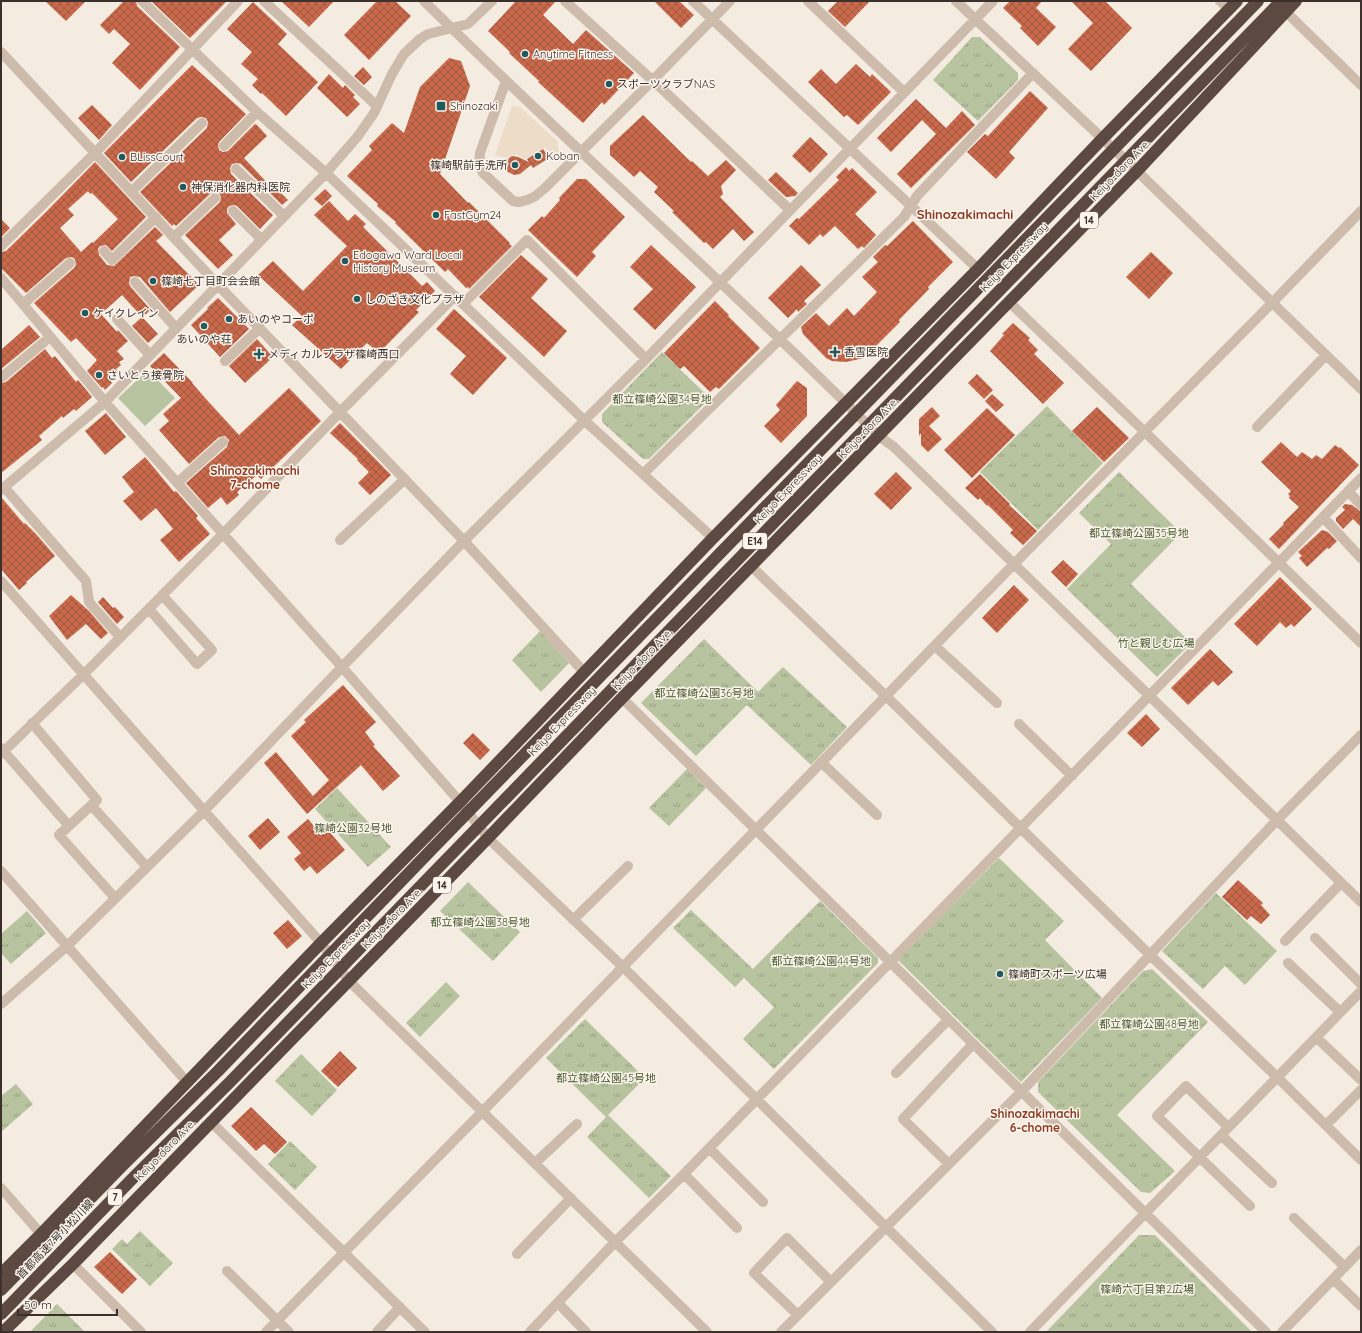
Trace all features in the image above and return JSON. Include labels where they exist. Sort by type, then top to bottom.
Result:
[{"type":"highway","name":"Keiyo Expressway","points":[[218,1071],[1258,1]]},
{"type":"highway","name":"Keiyo-doro Ave.","points":[[3,1332],[73,1264],[488,838],[622,698],[1137,171],[1283,6],[1296,1]]},
{"type":"highway","points":[[1,1274],[42,1234],[320,943],[460,802],[713,538],[847,404],[978,269],[1229,4]]},
{"type":"highway","name":"Keiyo Expressway","points":[[230,1082],[1283,6]]},
{"type":"highway","name":"首都高速7号小松川線","points":[[1,1290],[123,1165],[218,1071]]},
{"type":"highway","name":"首都高速7号小松川線","points":[[1,1314],[135,1176],[230,1082]]},
{"type":"street","points":[[142,1],[257,112],[326,173],[584,420],[713,538]]},
{"type":"street","points":[[1,246],[96,152],[238,1]]},
{"type":"street","points":[[264,1],[377,106]]},
{"type":"street","points":[[424,1],[506,81],[780,339],[879,436],[894,447],[1361,902]]},
{"type":"street","points":[[120,637],[89,602],[86,581],[2,488],[105,402],[326,173],[358,136],[377,106],[392,74],[404,54],[420,39],[428,34],[463,25],[472,21],[492,1]]},
{"type":"street","points":[[565,1],[653,80],[790,210]]},
{"type":"street","points":[[693,1],[978,269]]},
{"type":"street","points":[[506,81],[479,159],[479,165],[483,173],[507,197],[513,201],[519,202],[534,197],[544,188],[730,1]]},
{"type":"street","points":[[808,1],[904,92]]},
{"type":"street","points":[[956,1],[1137,171],[1361,389]]},
{"type":"street","points":[[1,1004],[67,946],[204,811],[464,541],[646,359],[993,1]]},
{"type":"street","points":[[1283,6],[1361,85]]},
{"type":"street","points":[[2,55],[96,152],[218,285],[341,411],[464,541],[584,672]]},
{"type":"street","points":[[643,474],[904,217],[917,196],[1033,73]]},
{"type":"street","points":[[224,146],[257,112]]},
{"type":"street","points":[[132,191],[202,123]]},
{"type":"street","points":[[236,169],[284,216]]},
{"type":"street","points":[[174,237],[214,198]]},
{"type":"street","points":[[233,211],[261,239]]},
{"type":"street","points":[[266,1332],[482,1112],[821,762],[936,646],[1014,564],[1361,211]]},
{"type":"street","points":[[104,251],[112,260],[156,217]]},
{"type":"street","points":[[463,304],[527,240],[646,359]]},
{"type":"street","points":[[23,304],[70,263]]},
{"type":"street","points":[[1,278],[105,402],[342,667],[460,802],[488,838],[623,967],[992,1332]]},
{"type":"street","points":[[135,282],[176,328]]},
{"type":"street","points":[[69,826],[2,751],[84,674],[149,609],[455,296]]},
{"type":"street","points":[[1009,302],[1145,432],[1361,643]]},
{"type":"street","points":[[117,319],[150,355]]},
{"type":"street","points":[[225,361],[260,328]]},
{"type":"street","points":[[1,376],[2,377],[50,337]]},
{"type":"street","points":[[1257,427],[1326,356]]},
{"type":"street","points":[[177,483],[223,442]]},
{"type":"street","points":[[530,1332],[615,1242],[684,1174],[1361,478]]},
{"type":"street","points":[[340,540],[405,479]]},
{"type":"street","points":[[1348,491],[1361,505]]},
{"type":"street","points":[[1323,517],[1361,558]]},
{"type":"street","points":[[751,566],[1361,1160]]},
{"type":"street","points":[[1,581],[320,943],[349,981],[706,1332]]},
{"type":"street","points":[[149,609],[197,664],[212,650],[162,595]]},
{"type":"street","points":[[936,646],[998,703]]},
{"type":"street","points":[[622,698],[1266,1332]]},
{"type":"street","points":[[32,723],[97,800],[59,835],[115,898]]},
{"type":"street","points":[[1019,724],[1072,776]]},
{"type":"street","points":[[782,1332],[1021,1092],[1277,820],[1361,735]]},
{"type":"street","points":[[821,762],[877,815]]},
{"type":"street","points":[[92,806],[147,867]]},
{"type":"street","points":[[573,920],[628,866]]},
{"type":"street","points":[[1,871],[187,1082]]},
{"type":"street","points":[[1284,941],[1342,883]]},
{"type":"street","points":[[1315,938],[1361,984]]},
{"type":"street","points":[[1288,963],[1340,1012]]},
{"type":"street","points":[[1030,1332],[1361,991]]},
{"type":"street","points":[[896,1073],[948,1020]]},
{"type":"street","points":[[1317,1038],[1361,1080]]},
{"type":"street","points":[[949,1164],[903,1120],[973,1044]]},
{"type":"street","points":[[1250,1206],[1157,1116],[1186,1086],[1272,1183]]},
{"type":"street","points":[[1326,1125],[1361,1090]]},
{"type":"street","points":[[211,1122],[425,1332]]},
{"type":"street","points":[[535,1163],[578,1124]]},
{"type":"street","points":[[709,1148],[763,1202]]},
{"type":"street","points":[[684,1174],[737,1228]]},
{"type":"street","points":[[1,1188],[42,1234]]},
{"type":"street","points":[[517,1254],[571,1198]]},
{"type":"street","points":[[1294,1218],[1345,1267]]},
{"type":"street","points":[[798,1315],[754,1272],[787,1238],[831,1282]]},
{"type":"street","points":[[1282,1332],[1360,1252]]},
{"type":"street","points":[[73,1264],[141,1332]]},
{"type":"street","points":[[227,1271],[289,1332]]},
{"type":"street","points":[[1333,1279],[1361,1306]]},
{"type":"street","points":[[558,1304],[586,1332]]},
{"type":"street","points":[[377,1332],[400,1307]]},
{"type":"green space","points":[[972,37],[980,37],[1018,73],[1018,80],[978,121],[933,80]]},
{"type":"green space","name":"都立篠崎公園34号地","points":[[662,352],[710,398],[649,459],[643,459],[602,422],[602,414]]},
{"type":"green space","points":[[148,370],[175,398],[145,426],[118,398]]},
{"type":"green space","points":[[1047,406],[1103,463],[1038,530],[980,472]]},
{"type":"green space","name":"都立篠崎公園35号地","points":[[1119,472],[1181,533],[1131,584],[1191,643],[1157,677],[1067,589],[1111,544],[1079,513]]},
{"type":"green space","points":[[540,631],[569,663],[541,692],[512,660]]},
{"type":"green space","name":"都立篠崎公園36号地","points":[[704,639],[758,692],[783,667],[847,727],[811,765],[747,705],[696,756],[641,703]]},
{"type":"green space","points":[[687,769],[706,788],[669,826],[649,808]]},
{"type":"green space","name":"篠崎公園32号地","points":[[337,788],[391,847],[368,867],[315,809]]},
{"type":"green space","points":[[999,858],[1064,921],[1045,940],[1102,998],[1021,1082],[898,960]]},
{"type":"green space","name":"都立篠崎公園38号地","points":[[468,882],[520,932],[493,961],[440,911]]},
{"type":"green space","points":[[1216,893],[1277,951],[1245,985],[1225,966],[1203,989],[1162,951]]},
{"type":"green space","name":"都立篠崎公園44号地","points":[[820,901],[878,958],[878,963],[774,1069],[743,1039],[774,1007],[744,978],[735,987],[673,928],[691,910],[753,969]]},
{"type":"green space","points":[[27,911],[46,933],[11,964],[1,953],[1,934]]},
{"type":"green space","name":"都立篠崎公園48号地","points":[[1152,969],[1208,1022],[1117,1115],[1175,1171],[1150,1193],[1141,1192],[1038,1092],[1038,1082],[1143,971]]},
{"type":"green space","points":[[446,982],[460,996],[420,1037],[406,1023]]},
{"type":"green space","name":"都立篠崎公園45号地","points":[[585,1019],[645,1078],[608,1115],[671,1176],[649,1198],[587,1137],[606,1117],[546,1058]]},
{"type":"green space","points":[[301,1054],[337,1090],[312,1116],[275,1081]]},
{"type":"green space","points":[[16,1084],[33,1104],[1,1132],[1,1096]]},
{"type":"green space","points":[[290,1141],[317,1167],[295,1190],[268,1164]]},
{"type":"green space","points":[[140,1231],[173,1263],[150,1286],[112,1249],[122,1239],[127,1244]]},
{"type":"green space","name":"篠崎六丁目第2広場","points":[[1139,1235],[1155,1235],[1252,1332],[1046,1332]]},
{"type":"green space","points":[[57,1304],[85,1332],[30,1332]]},
{"type":"shaded area","points":[[512,106],[520,107],[557,141],[559,152],[551,158],[545,147],[525,159],[517,154],[507,158],[495,155]]},
{"type":"building","points":[[45,1],[86,1],[66,21]]},
{"type":"building","points":[[124,1],[136,1],[137,6],[180,47],[140,90],[112,63],[130,44],[114,29],[109,34],[100,25]]},
{"type":"building","points":[[151,1],[227,1],[190,38]]},
{"type":"building","points":[[281,1],[334,1],[309,27]]},
{"type":"building","points":[[377,1],[395,1],[411,16],[369,60],[344,35]]},
{"type":"building","points":[[516,1],[556,1],[543,15],[573,44],[586,30],[634,73],[604,105],[602,102],[583,123],[538,82],[539,81],[488,31]]},
{"type":"building","points":[[654,1],[679,1],[694,15],[681,28]]},
{"type":"building","points":[[838,1],[870,1],[845,27],[828,11]]},
{"type":"building","points":[[1010,1],[1042,1],[1036,8],[1056,27],[1038,46],[1020,28],[1022,26],[1003,8]]},
{"type":"building","points":[[1071,1],[1105,1],[1132,28],[1091,71],[1068,49],[1093,23]]},
{"type":"building","points":[[253,2],[287,34],[278,44],[318,82],[286,116],[252,85],[258,79],[241,64],[252,52],[227,29]]},
{"type":"building","points":[[449,58],[461,61],[470,86],[440,174],[512,246],[469,289],[468,287],[466,288],[448,269],[445,272],[395,223],[396,222],[377,206],[378,204],[347,176],[372,150],[369,146],[392,123],[404,133],[420,87]]},
{"type":"building","points":[[856,64],[870,77],[872,74],[891,92],[858,125],[847,115],[844,117],[808,82],[821,69],[836,84]]},
{"type":"building","points":[[192,65],[246,114],[219,142],[219,150],[223,152],[228,151],[255,124],[257,125],[267,136],[244,158],[276,192],[278,190],[288,200],[282,205],[241,164],[232,164],[230,168],[231,174],[273,215],[260,229],[237,206],[229,206],[227,213],[236,224],[219,240],[233,255],[218,269],[185,235],[220,202],[221,197],[219,193],[211,193],[176,226],[174,224],[172,226],[140,192],[207,128],[208,122],[206,118],[197,118],[131,182],[104,153]]},
{"type":"building","points":[[363,67],[372,77],[364,85],[354,76]]},
{"type":"building","points":[[329,74],[343,88],[345,85],[355,95],[353,97],[360,104],[347,117],[317,88]]},
{"type":"building","points":[[1030,91],[1048,108],[1009,152],[1015,158],[996,179],[967,152],[985,134],[988,136]]},
{"type":"building","points":[[916,99],[946,128],[962,111],[975,125],[911,188],[897,174],[936,134],[922,120],[891,152],[877,138]]},
{"type":"building","points":[[92,105],[112,125],[99,140],[78,118]]},
{"type":"building","points":[[643,115],[691,162],[692,161],[708,176],[726,160],[736,170],[721,186],[723,194],[720,197],[754,232],[744,241],[733,229],[713,249],[706,242],[704,243],[654,192],[658,187],[640,171],[634,177],[610,155],[610,146]]},
{"type":"building","points":[[810,137],[828,154],[810,173],[792,156]]},
{"type":"building","points":[[543,149],[549,158],[533,168],[531,165],[520,174],[514,175],[506,170],[506,163],[512,156],[529,162],[527,159]]},
{"type":"building","points":[[95,162],[146,217],[112,251],[106,245],[100,246],[98,249],[99,255],[107,265],[114,266],[155,227],[163,235],[156,241],[199,285],[170,312],[140,277],[130,277],[130,286],[151,310],[142,317],[122,295],[101,314],[117,332],[118,330],[128,341],[117,351],[124,359],[119,362],[121,365],[116,369],[119,372],[110,380],[112,383],[105,390],[87,371],[97,360],[76,338],[71,342],[34,303],[74,268],[76,265],[75,259],[72,257],[66,258],[26,293],[1,268],[1,252],[6,251]],"holes":[[[88,191],[90,194],[92,193],[118,219],[93,243],[92,242],[81,252],[60,228],[74,215],[68,209]]]},
{"type":"building","points":[[846,167],[849,171],[852,168],[877,192],[855,214],[876,235],[864,248],[862,246],[858,249],[835,226],[823,237],[820,234],[809,245],[789,226],[797,218],[799,219],[839,180],[836,177]]},
{"type":"building","points":[[776,172],[798,193],[795,196],[786,197],[768,180]]},
{"type":"building","points":[[577,179],[586,179],[625,217],[592,252],[596,256],[577,277],[528,230],[542,216],[544,218],[560,200],[559,198]]},
{"type":"building","points":[[325,189],[332,196],[322,206],[314,199]]},
{"type":"building","points":[[329,201],[348,221],[355,214],[366,224],[363,227],[422,286],[427,282],[435,291],[416,310],[419,312],[379,353],[367,343],[341,369],[292,325],[302,316],[258,275],[273,261],[303,291],[347,246],[314,215]]},
{"type":"building","points":[[1,219],[10,228],[1,237]]},
{"type":"building","points":[[913,221],[953,262],[928,287],[929,289],[899,320],[900,322],[864,358],[846,362],[832,361],[826,358],[803,334],[801,327],[816,313],[829,326],[847,308],[854,316],[877,292],[862,277],[878,262],[873,257]]},
{"type":"building","points":[[651,245],[696,287],[655,330],[633,309],[653,289],[630,267]]},
{"type":"building","points":[[1151,252],[1173,273],[1149,299],[1126,277]]},
{"type":"building","points":[[521,255],[548,279],[531,298],[567,331],[544,357],[479,297]]},
{"type":"building","points":[[801,265],[821,285],[804,301],[807,304],[798,312],[797,309],[788,318],[768,298]]},
{"type":"building","points":[[218,298],[249,329],[220,357],[191,325]]},
{"type":"building","points":[[715,301],[760,348],[719,389],[716,387],[710,392],[684,366],[680,369],[664,353]]},
{"type":"building","points":[[454,309],[507,358],[473,395],[450,374],[466,356],[436,329]]},
{"type":"building","points":[[142,317],[158,334],[148,343],[132,326]]},
{"type":"building","points":[[1013,323],[1030,338],[1028,340],[1038,350],[1034,354],[1064,383],[1043,404],[990,351],[1004,335],[1002,334]]},
{"type":"building","points":[[29,325],[40,337],[1,369],[1,350]]},
{"type":"building","points":[[257,339],[273,357],[245,383],[229,366]]},
{"type":"building","points":[[45,349],[52,358],[55,356],[76,382],[78,380],[92,397],[76,411],[74,409],[63,418],[62,416],[39,436],[42,440],[1,473],[1,383],[6,382]]},
{"type":"building","points":[[164,353],[239,435],[289,388],[321,421],[261,479],[257,475],[237,492],[239,495],[227,505],[221,497],[208,508],[186,483],[227,447],[229,440],[225,436],[219,437],[189,464],[159,430],[169,421],[163,414],[181,398],[150,366]]},
{"type":"building","points":[[977,374],[993,390],[984,399],[968,383]]},
{"type":"building","points":[[797,381],[807,388],[807,416],[781,443],[764,426],[780,410],[776,405]]},
{"type":"building","points":[[992,394],[1004,405],[996,412],[985,401]]},
{"type":"building","points":[[932,407],[940,416],[929,426],[942,439],[928,452],[921,445],[921,433],[919,436],[919,419]]},
{"type":"building","points":[[1097,407],[1129,438],[1104,462],[1072,431]]},
{"type":"building","points":[[987,408],[1015,435],[972,478],[944,450]]},
{"type":"building","points":[[106,413],[126,437],[105,455],[85,431]]},
{"type":"building","points":[[340,423],[391,475],[370,495],[358,483],[369,472],[357,460],[358,459],[330,433]]},
{"type":"building","points":[[1281,442],[1297,457],[1302,452],[1312,459],[1316,455],[1322,459],[1335,445],[1339,448],[1340,447],[1359,465],[1279,549],[1269,539],[1299,507],[1289,498],[1290,496],[1288,494],[1291,491],[1261,462]]},
{"type":"building","points":[[145,457],[174,492],[176,491],[198,516],[196,518],[210,534],[179,562],[160,540],[173,529],[156,508],[141,521],[123,501],[134,492],[122,477]]},
{"type":"building","points":[[896,472],[912,488],[891,510],[874,494]]},
{"type":"building","points":[[980,474],[1010,504],[1009,505],[1037,531],[1023,545],[1010,533],[1013,530],[988,505],[987,506],[980,498],[978,500],[965,488]]},
{"type":"building","points":[[1,497],[24,524],[25,523],[36,534],[55,556],[19,590],[1,569]]},
{"type":"building","points":[[1345,504],[1352,505],[1361,512],[1361,527],[1353,519],[1343,529],[1336,521],[1336,518],[1345,510],[1342,507]]},
{"type":"building","points":[[1322,530],[1328,532],[1337,541],[1329,549],[1327,548],[1307,567],[1299,558],[1302,556],[1298,552]]},
{"type":"building","points":[[1063,560],[1078,574],[1066,587],[1051,572]]},
{"type":"building","points":[[1280,577],[1312,609],[1294,627],[1291,624],[1286,628],[1280,622],[1257,646],[1234,624]]},
{"type":"building","points":[[1014,585],[1029,600],[997,633],[982,618]]},
{"type":"building","points":[[71,595],[89,611],[108,633],[101,639],[86,624],[67,640],[49,616]]},
{"type":"building","points":[[103,597],[124,617],[117,624],[98,602]]},
{"type":"building","points":[[1210,649],[1233,672],[1218,686],[1213,681],[1188,705],[1171,688]]},
{"type":"building","points":[[343,685],[376,722],[365,732],[375,745],[373,746],[400,776],[383,791],[361,765],[307,814],[264,763],[276,752],[313,796],[329,780],[291,736],[306,722],[304,720]]},
{"type":"building","points":[[1146,714],[1160,729],[1142,747],[1127,733]]},
{"type":"building","points":[[473,733],[490,750],[480,760],[463,743]]},
{"type":"building","points":[[268,818],[280,832],[260,850],[248,836]]},
{"type":"building","points":[[308,819],[321,835],[327,829],[345,850],[317,874],[310,866],[304,871],[294,859],[301,853],[287,837]]},
{"type":"building","points":[[1238,880],[1263,903],[1261,905],[1270,915],[1261,924],[1251,916],[1247,920],[1222,897]]},
{"type":"building","points":[[288,920],[302,936],[287,949],[273,933]]},
{"type":"building","points":[[340,1051],[357,1068],[338,1087],[321,1071]]},
{"type":"building","points":[[251,1107],[287,1142],[275,1154],[264,1144],[256,1151],[231,1126]]},
{"type":"building","points":[[110,1252],[137,1279],[122,1294],[94,1267]]},
{"type":"place","name":"Anytime Fitness","points":[[525,54]]},
{"type":"place","name":"スポーツクラブNAS","points":[[609,84]]},
{"type":"place","name":"Shinozaki","points":[[441,106]]},
{"type":"place","name":"Koban","points":[[538,156]]},
{"type":"place","name":"BLissCourt","points":[[122,157]]},
{"type":"place","name":"篠崎駅前手洗所","points":[[515,165]]},
{"type":"place","name":"神保消化器内科医院","points":[[183,187]]},
{"type":"place","name":"FastGym24","points":[[436,215]]},
{"type":"place","name":"Edogawa Ward Local History Museum","points":[[345,261]]},
{"type":"place","name":"篠崎七丁目町会会館","points":[[153,281]]},
{"type":"place","name":"しのざき文化プラザ","points":[[357,299]]},
{"type":"place","name":"ケイクレイン","points":[[85,313]]},
{"type":"place","name":"あいのやコーポ","points":[[229,319]]},
{"type":"place","name":"あいのや荘","points":[[204,326]]},
{"type":"place","name":"香雪医院","points":[[835,352]]},
{"type":"place","name":"メディカルプラザ篠崎西口","points":[[259,354]]},
{"type":"place","name":"さいとう接骨院","points":[[99,375]]},
{"type":"place","name":"篠崎町スポーツ広場","points":[[1000,974]]},
{"type":"district","name":"Shinozakimachi","points":[[965,214]]},
{"type":"district","name":"Shinozakimachi 7-chome","points":[[255,478]]},
{"type":"district","name":"Shinozakimachi 6-chome","points":[[1035,1121]]},
{"type":"park label","name":"竹と親しむ広場","points":[[1156,643]]}]
